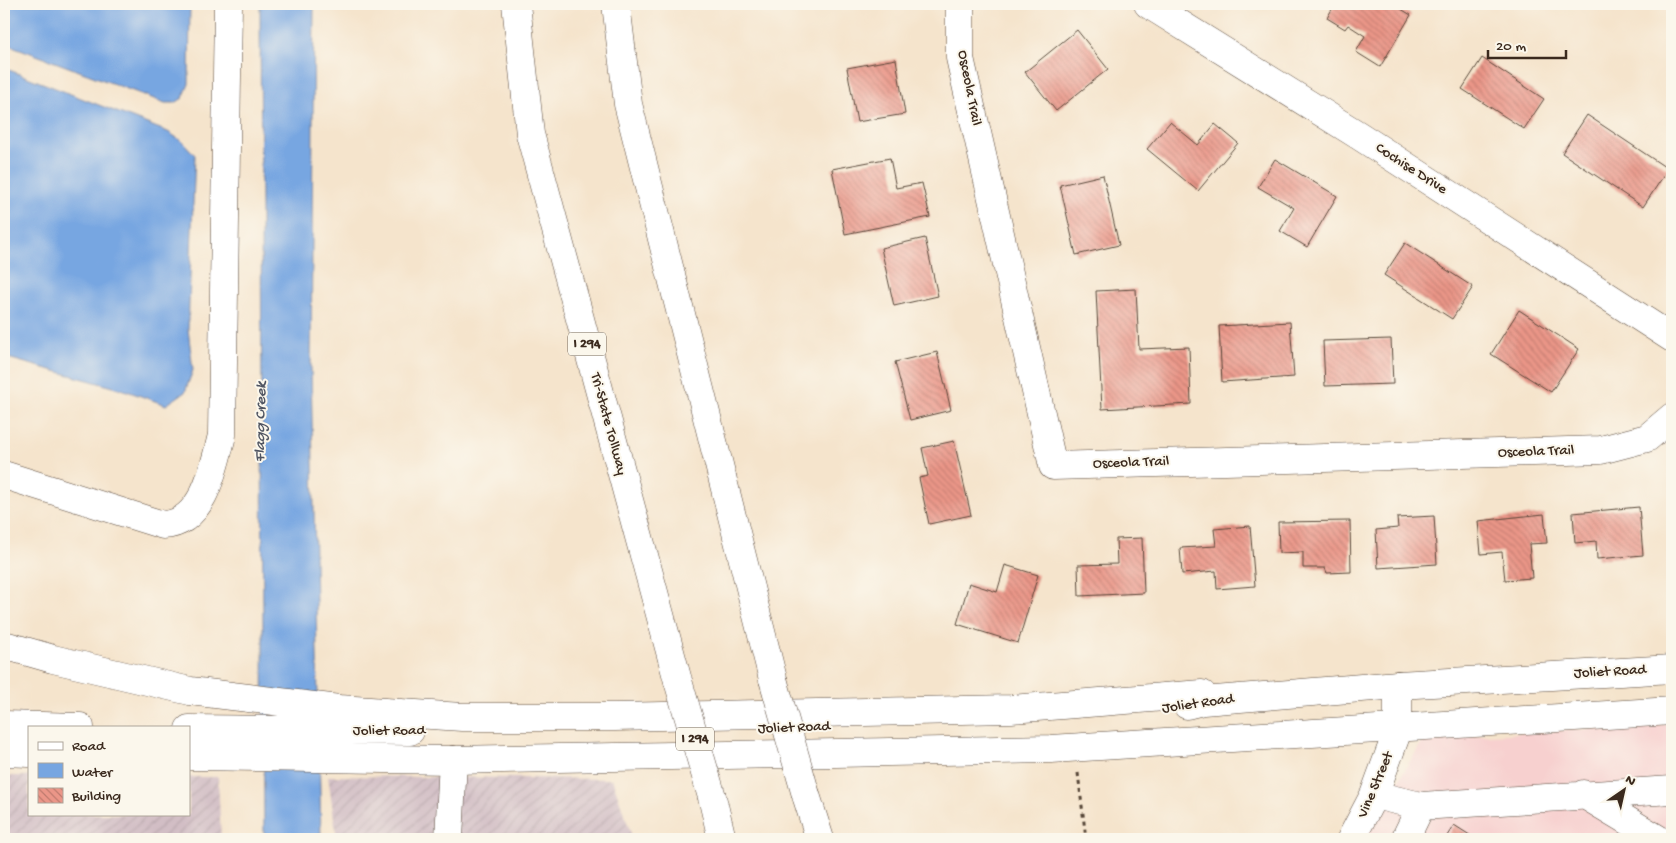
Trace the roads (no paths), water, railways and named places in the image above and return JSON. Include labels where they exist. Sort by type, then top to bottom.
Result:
[{"type":"main road","points":[[4,475],[163,525],[176,525],[186,519],[200,499],[215,464],[222,435],[228,4]]},
{"type":"main road","name":"Tri-State Tollway","points":[[516,4],[530,134],[722,839]]},
{"type":"main road","points":[[616,4],[628,104],[773,679],[820,839]]},
{"type":"main road","name":"Osceola Trail","points":[[960,4],[960,58],[1053,466],[1601,450],[1646,438],[1672,418]]},
{"type":"main road","name":"Cochise Drive","points":[[1148,4],[1358,135],[1672,338]]},
{"type":"main road","points":[[4,645],[53,659],[190,691],[231,696],[339,720]]},
{"type":"main road","name":"Joliet Road","points":[[190,729],[231,730],[339,720],[462,717],[615,717],[1011,709],[1202,694],[1203,701],[1398,685],[1672,669]]},
{"type":"main road","points":[[1398,685],[1398,730]]},
{"type":"main road","name":"Joliet Road","points":[[190,756],[453,760],[1074,748],[1398,730],[1672,711]]},
{"type":"main road","points":[[4,725],[42,726]]},
{"type":"main road","name":"Vine Street","points":[[1351,839],[1374,795],[1398,730]]},
{"type":"main road","points":[[4,752],[28,753]]},
{"type":"main road","points":[[449,839],[453,760]]},
{"type":"main road","points":[[1374,795],[1421,806],[1583,794],[1672,790]]},
{"type":"main road","points":[[1583,794],[1658,839]]},
{"type":"main road","points":[[1405,839],[1421,806]]},
{"type":"water","points":[[4,4],[190,4],[189,84],[183,98],[175,103],[165,103],[4,43]]},
{"type":"water","points":[[260,4],[314,4],[311,367],[321,839],[264,839]]},
{"type":"water","points":[[4,68],[168,132],[182,141],[195,155],[188,329],[193,370],[185,392],[166,405],[124,390],[4,357]]},
{"type":"water label","name":"Flagg Creek","points":[[262,422]]}]
